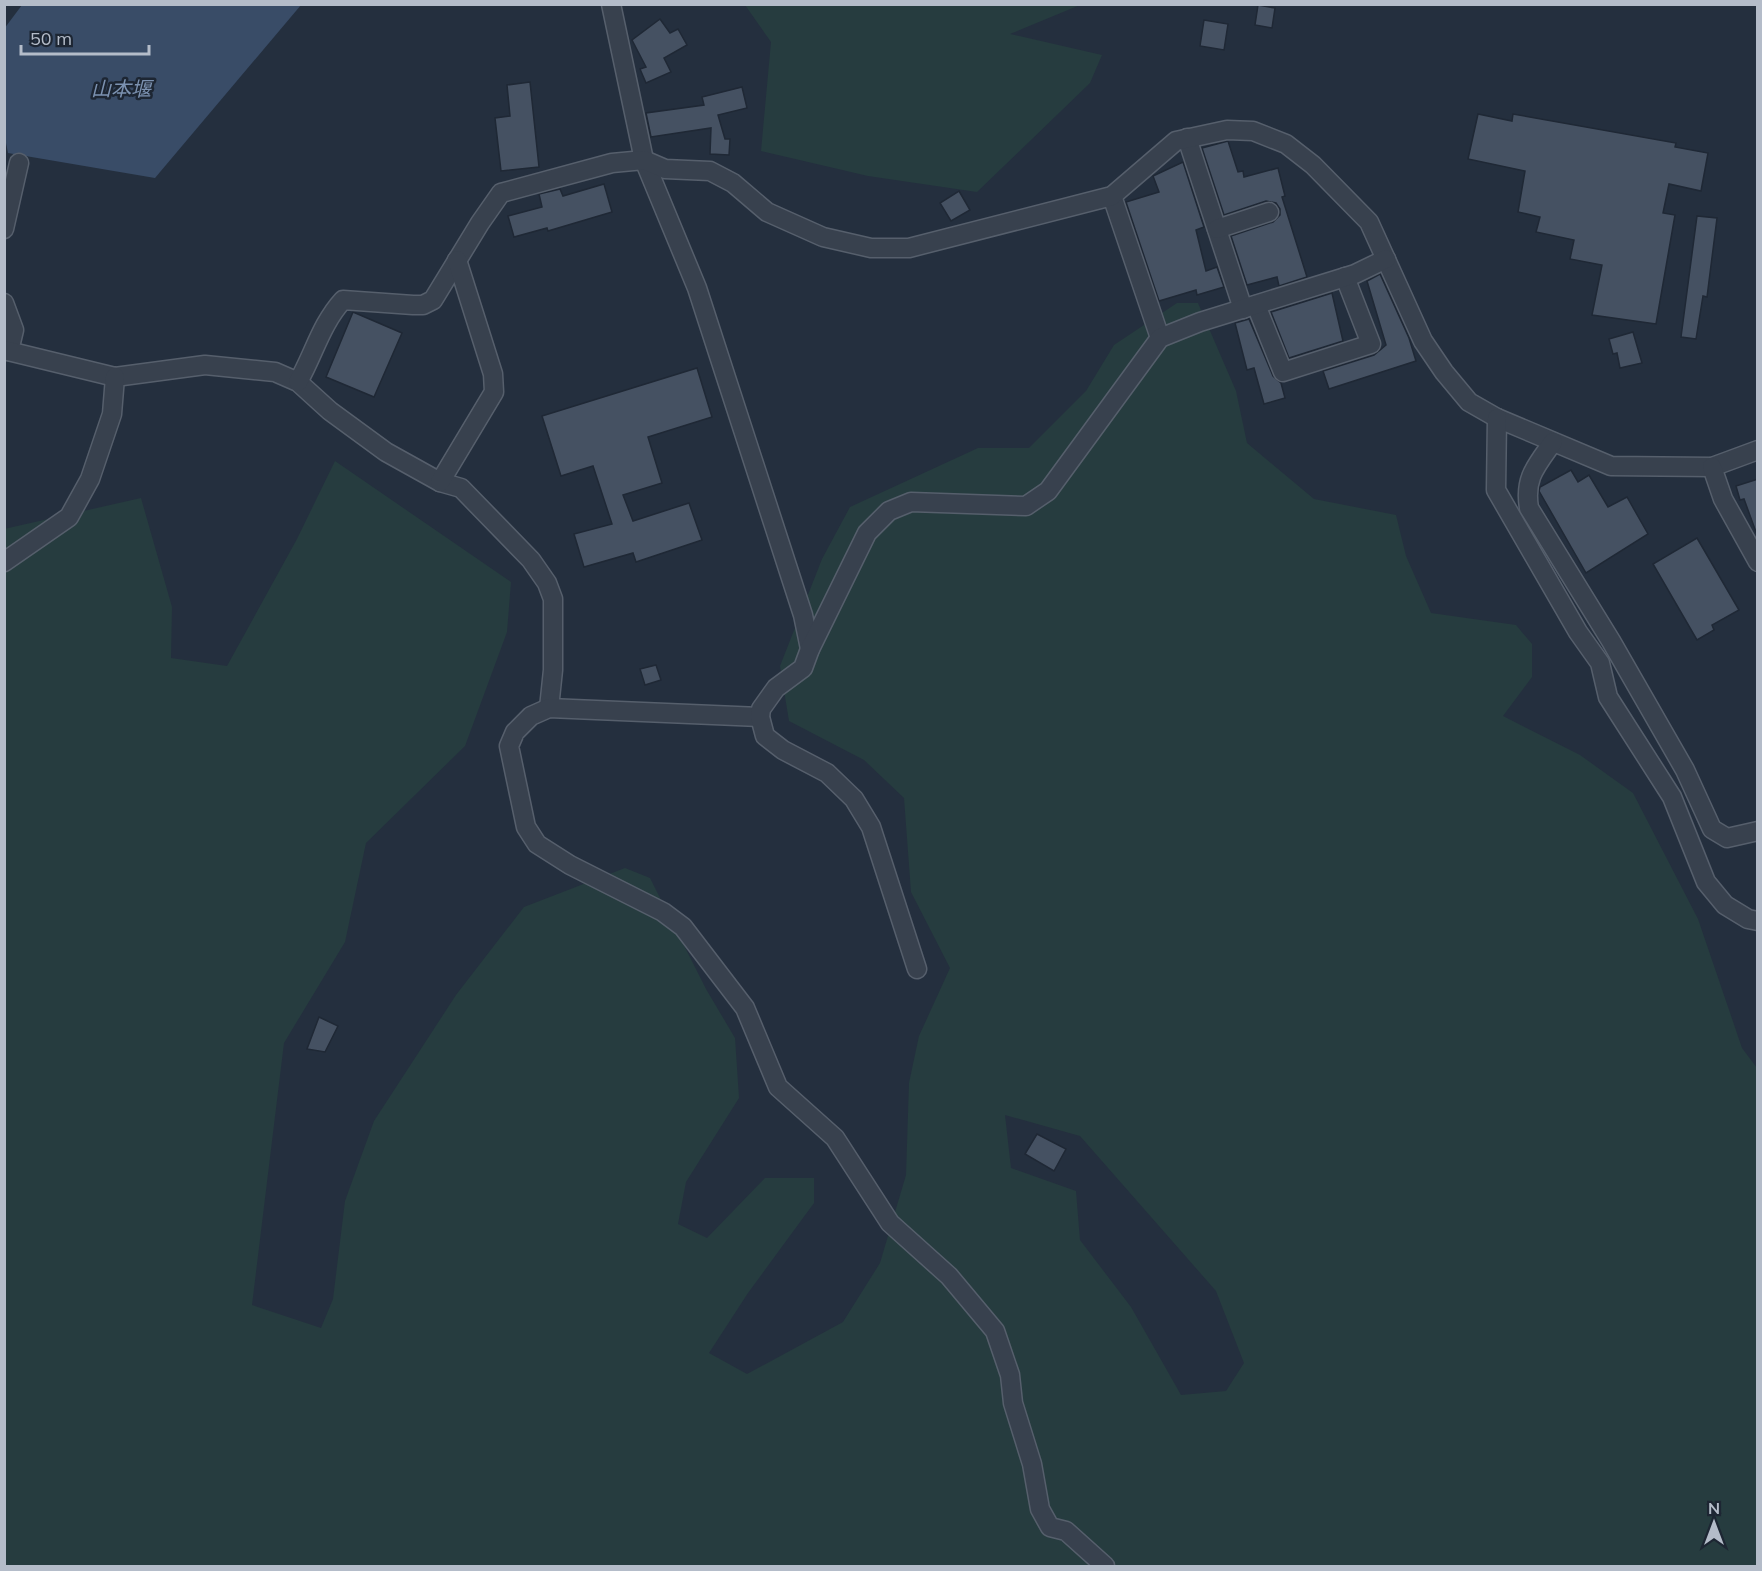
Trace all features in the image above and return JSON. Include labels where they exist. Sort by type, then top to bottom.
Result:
[{"type":"street","points":[[611,4],[644,160],[697,288],[731,387],[803,615],[810,649]]},
{"type":"street","points":[[298,382],[312,357],[327,317],[343,300],[423,305],[433,300],[501,193],[612,163],[644,160],[665,169],[710,171],[733,183],[768,212],[823,237],[871,248],[909,248],[1112,196],[1176,141],[1227,130],[1253,131],[1286,144],[1313,165],[1369,222],[1423,340],[1443,372],[1469,402],[1497,418],[1611,466],[1712,467],[1758,450]]},
{"type":"street","points":[[1187,138],[1217,229],[1250,307],[1283,372],[1371,344],[1345,277]]},
{"type":"street","points":[[4,229],[19,163]]},
{"type":"street","points":[[1112,196],[1160,338]]},
{"type":"street","points":[[1217,229],[1269,212]]},
{"type":"street","points":[[917,969],[871,827],[854,799],[827,773],[783,750],[765,736],[760,717],[761,709],[776,688],[803,668],[810,649],[867,533],[889,512],[911,502],[1026,506],[1048,491],[1160,338],[1345,277],[1386,259]]},
{"type":"street","points":[[440,482],[494,392],[493,374],[457,260]]},
{"type":"street","points":[[4,303],[14,330],[7,350],[115,377],[206,365],[275,372],[298,382],[330,411],[387,452],[440,482],[461,488],[531,560],[547,583],[553,599],[553,670],[549,708]]},
{"type":"street","points":[[4,562],[69,517],[90,479],[112,414],[115,377]]},
{"type":"street","points":[[1497,418],[1496,490],[1578,632],[1600,663],[1608,697],[1672,797],[1706,882],[1725,904],[1748,919],[1758,921]]},
{"type":"street","points":[[1553,442],[1532,472],[1526,490],[1530,508],[1611,641],[1685,770],[1712,829],[1727,838],[1758,831]]},
{"type":"street","points":[[1712,467],[1723,499],[1758,562]]},
{"type":"street","points":[[760,717],[549,708],[531,716],[515,732],[509,746],[526,826],[537,844],[570,865],[663,912],[676,922],[735,993],[745,1008],[778,1087],[835,1138],[890,1223],[949,1276],[995,1331],[1010,1375],[1013,1403],[1032,1464],[1040,1509],[1050,1527],[1066,1531],[1105,1566]]},
{"type":"green space","points":[[745,5],[1080,5],[1010,34],[1102,55],[1090,83],[977,192],[868,176],[761,151],[771,42]]},
{"type":"green space","points":[[1177,303],[1198,303],[1236,391],[1247,443],[1314,499],[1396,515],[1406,556],[1431,613],[1516,625],[1532,644],[1532,677],[1503,716],[1580,755],[1633,793],[1698,919],[1742,1048],[1757,1068],[1757,1566],[5,1566],[4,529],[141,498],[172,607],[171,658],[227,666],[297,539],[335,461],[511,582],[507,632],[465,746],[366,843],[345,942],[284,1043],[252,1305],[321,1328],[333,1299],[345,1201],[374,1121],[456,995],[524,907],[625,868],[650,878],[706,989],[735,1038],[739,1098],[686,1182],[678,1224],[707,1238],[765,1178],[814,1178],[814,1203],[748,1293],[709,1353],[747,1374],[843,1322],[880,1263],[906,1175],[909,1083],[919,1036],[950,968],[911,892],[904,798],[864,760],[789,721],[780,666],[822,559],[850,507],[978,448],[1029,448],[1086,391],[1114,345]],"holes":[[[1005,1115],[1080,1136],[1216,1291],[1244,1363],[1226,1391],[1181,1395],[1131,1307],[1080,1240],[1076,1191],[1011,1168]]]},
{"type":"water","name":"山本堰","points":[[22,5],[301,5],[155,178],[8,153],[4,133],[4,29]]},
{"type":"building","points":[[1258,5],[1275,8],[1272,28],[1255,25]]},
{"type":"building","points":[[660,19],[670,33],[678,29],[687,45],[664,58],[671,72],[646,83],[640,69],[646,67],[632,40]]},
{"type":"building","points":[[1204,20],[1228,24],[1224,50],[1200,46]]},
{"type":"building","points":[[530,82],[539,167],[501,171],[495,118],[510,116],[507,85]]},
{"type":"building","points":[[742,87],[747,108],[718,115],[725,139],[730,139],[729,155],[710,154],[711,128],[651,137],[646,113],[704,105],[702,97]]},
{"type":"building","points":[[1478,114],[1512,121],[1513,114],[1676,143],[1675,147],[1708,153],[1701,191],[1669,184],[1663,213],[1675,215],[1656,324],[1592,315],[1602,265],[1570,259],[1574,240],[1536,232],[1540,217],[1518,212],[1525,171],[1468,159]]},
{"type":"building","points":[[1228,141],[1238,172],[1243,171],[1244,177],[1278,168],[1285,196],[1282,197],[1307,277],[1279,286],[1277,277],[1247,285],[1231,236],[1273,222],[1280,215],[1280,209],[1276,203],[1266,201],[1224,215],[1202,148]]},
{"type":"building","points":[[1183,162],[1204,227],[1196,230],[1206,271],[1217,267],[1224,287],[1197,295],[1196,290],[1159,301],[1126,202],[1159,192],[1153,176]]},
{"type":"building","points":[[604,184],[612,212],[548,231],[547,228],[514,237],[508,216],[542,207],[539,194],[560,189],[563,196]]},
{"type":"building","points":[[959,191],[970,210],[951,221],[940,203]]},
{"type":"building","points":[[1697,216],[1717,218],[1707,297],[1703,296],[1696,339],[1681,337]]},
{"type":"building","points":[[1380,274],[1409,338],[1416,361],[1329,389],[1323,371],[1374,355],[1386,345],[1367,281]]},
{"type":"building","points":[[1332,293],[1343,341],[1289,358],[1271,312]]},
{"type":"building","points":[[353,312],[402,333],[374,397],[326,377]]},
{"type":"building","points":[[1249,319],[1273,376],[1281,383],[1285,398],[1264,404],[1254,368],[1247,370],[1235,323]]},
{"type":"building","points":[[1633,332],[1642,363],[1620,368],[1617,353],[1613,354],[1609,339]]},
{"type":"building","points":[[697,368],[712,417],[648,437],[662,483],[623,495],[633,521],[689,503],[702,540],[636,562],[633,553],[584,567],[574,534],[612,524],[593,466],[561,476],[542,416]]},
{"type":"building","points":[[1571,470],[1578,482],[1589,475],[1608,507],[1627,497],[1648,534],[1586,573],[1539,491],[1540,487]]},
{"type":"building","points":[[1758,479],[1758,531],[1756,532],[1744,499],[1740,500],[1736,486]]},
{"type":"building","points":[[1697,538],[1739,610],[1712,625],[1714,630],[1697,640],[1653,564]]},
{"type":"building","points":[[656,665],[661,680],[645,685],[640,669]]},
{"type":"building","points":[[319,1017],[338,1026],[325,1052],[307,1049]]},
{"type":"building","points":[[1037,1134],[1066,1149],[1054,1171],[1025,1154]]}]
